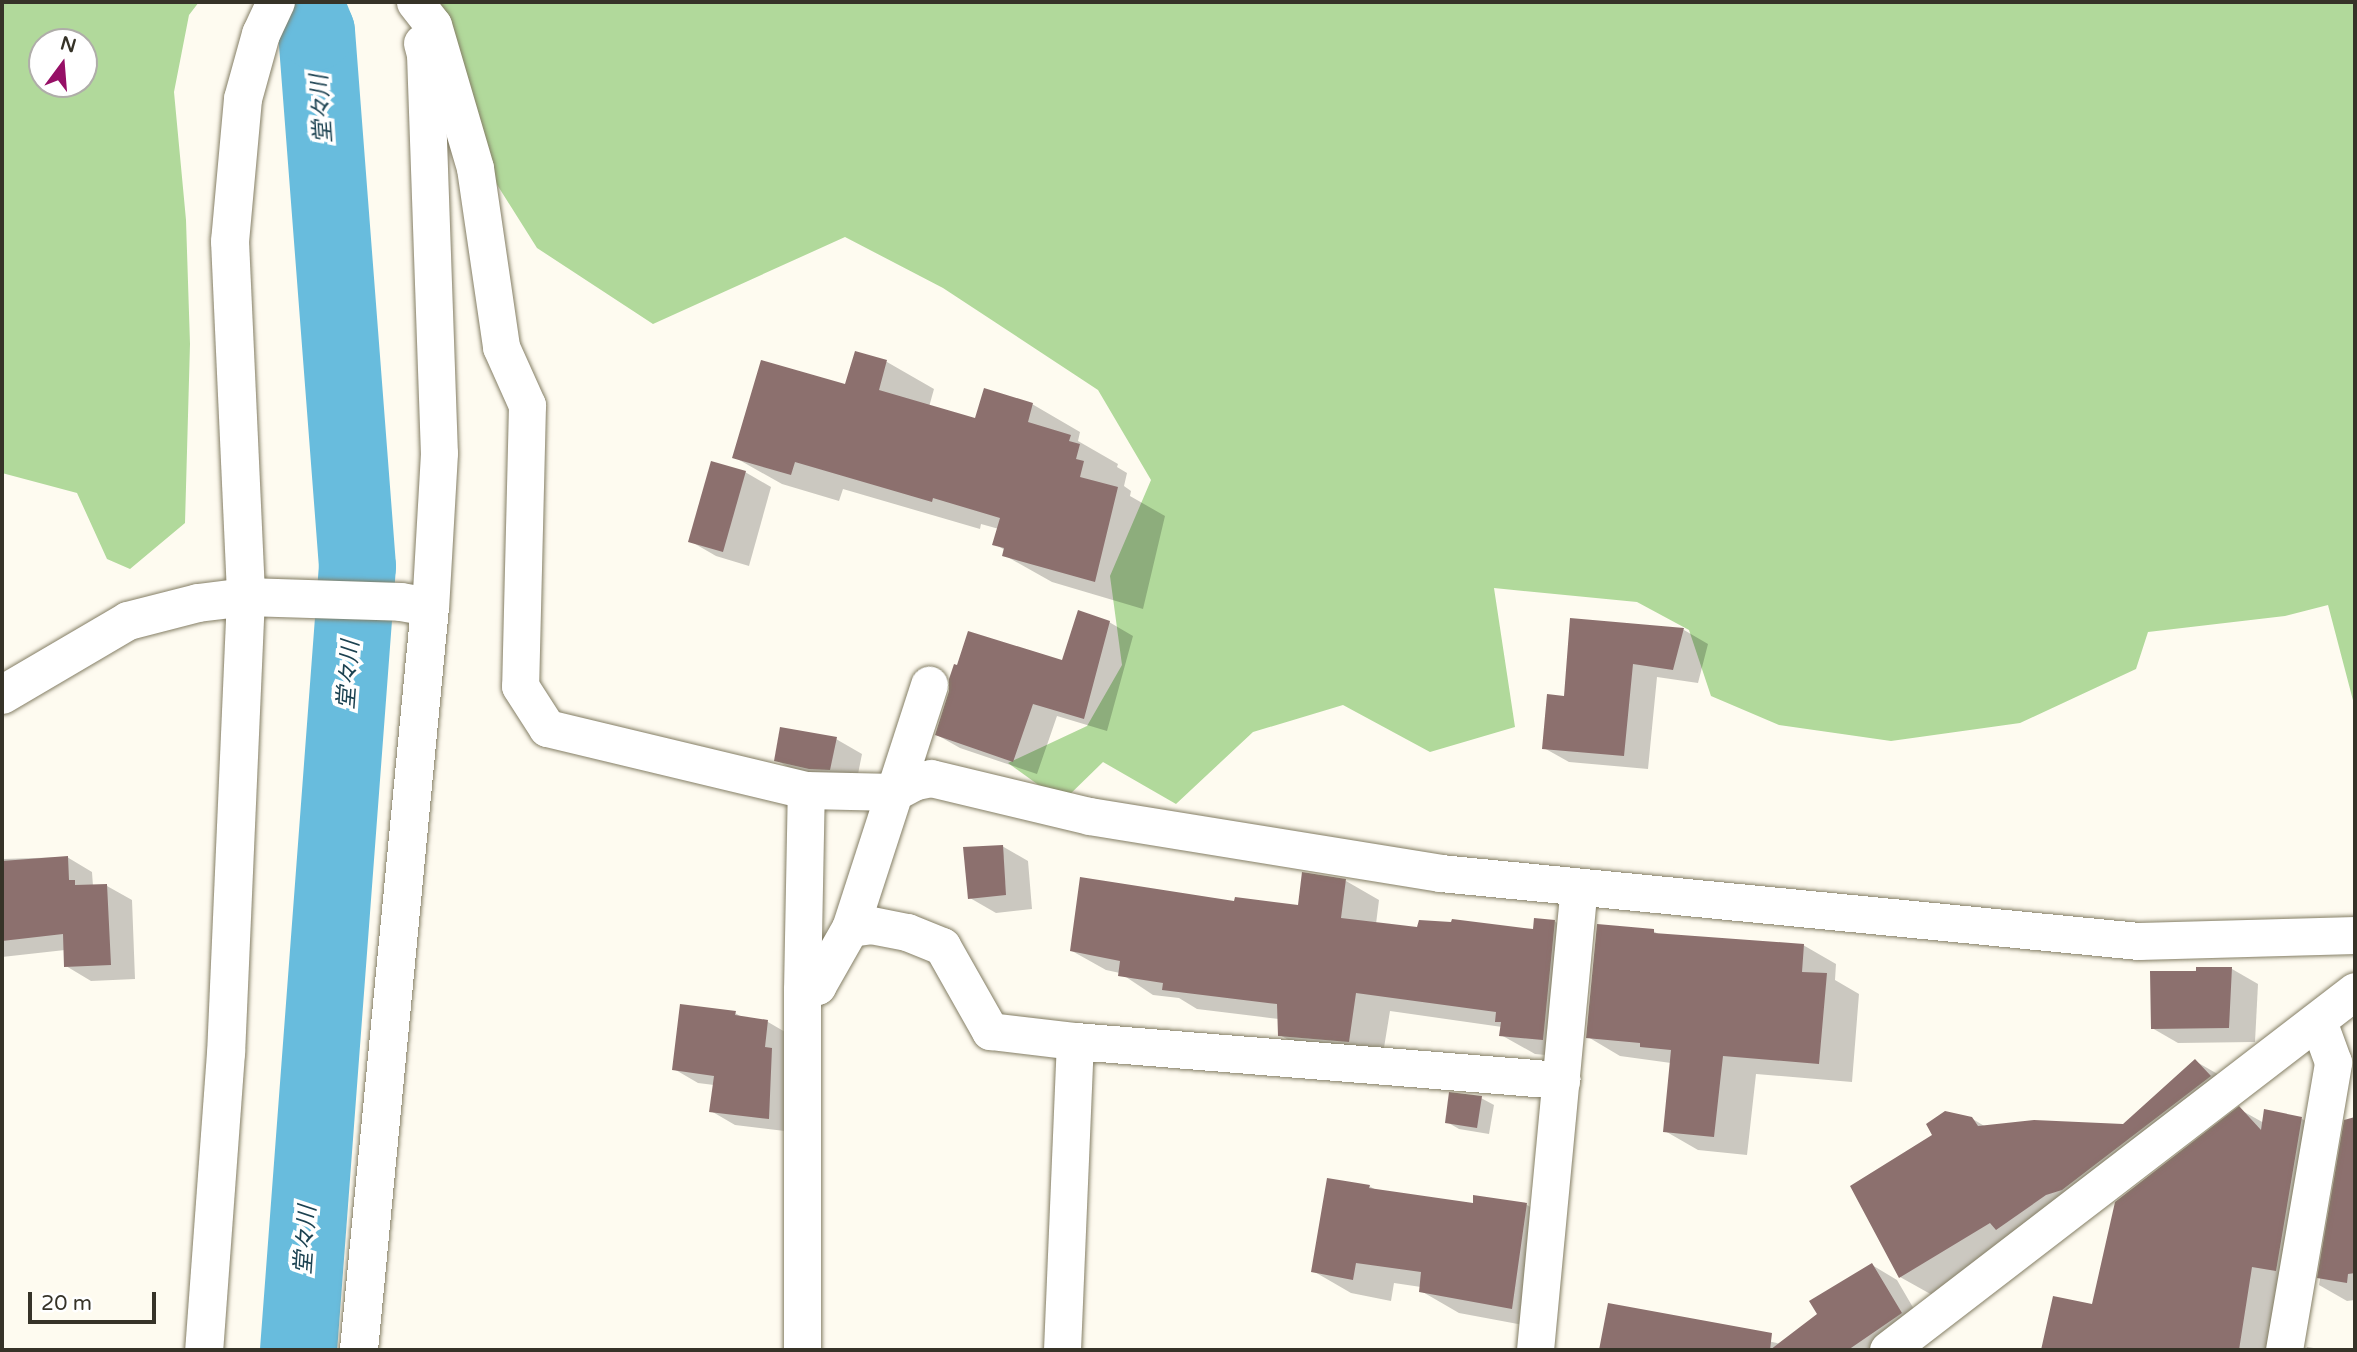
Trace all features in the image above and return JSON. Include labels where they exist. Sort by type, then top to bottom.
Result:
[{"type":"street","points":[[359,1350],[415,605],[439,453],[425,54],[412,2]]},
{"type":"street","points":[[412,2],[433,25],[475,168],[501,347],[527,405],[520,686],[547,728],[806,790],[895,792],[916,781],[931,778],[1103,818],[1440,873],[2139,940],[2355,935]]},
{"type":"street","points":[[204,1350],[226,1053],[246,597],[230,242],[243,99],[269,18]]},
{"type":"street","points":[[2,695],[128,621],[198,603],[246,597],[415,605]]},
{"type":"street","points":[[802,990],[817,986],[850,928],[929,685]]},
{"type":"street","points":[[802,1350],[802,990],[806,790]]},
{"type":"street","points":[[1535,1350],[1579,887]]},
{"type":"street","points":[[850,928],[871,925],[907,932],[942,946],[990,1031],[1075,1041],[1561,1080]]},
{"type":"street","points":[[1888,1350],[2355,991]]},
{"type":"street","points":[[2284,1350],[2333,1062],[2318,1021]]},
{"type":"street","points":[[1062,1350],[1075,1041]]},
{"type":"green space","points":[[2,2],[199,2],[189,15],[174,92],[186,220],[190,344],[185,523],[130,569],[107,559],[77,493],[2,473]]},
{"type":"green space","points":[[437,2],[2355,2],[2355,708],[2328,605],[2285,616],[2148,632],[2136,669],[2020,723],[1891,741],[1779,725],[1711,696],[1689,630],[1637,602],[1494,588],[1515,727],[1430,752],[1343,705],[1253,732],[1176,804],[1103,762],[1062,802],[1008,763],[1087,726],[1122,665],[1110,576],[1151,480],[1098,390],[943,288],[845,237],[653,324],[537,248],[450,110]]},
{"type":"building","points":[[855,351],[887,360],[879,390],[975,418],[984,388],[1033,403],[1028,422],[1071,435],[1069,441],[1080,444],[1076,459],[1084,461],[1080,477],[1118,487],[1095,582],[1002,556],[1004,548],[992,545],[1000,518],[933,498],[932,502],[795,462],[791,475],[732,458],[761,360],[845,384]]},
{"type":"building","points":[[711,461],[746,471],[723,552],[688,542]]},
{"type":"building","points":[[1078,610],[1110,621],[1084,719],[1033,704],[1013,762],[935,735],[949,691],[949,679],[954,664],[957,665],[968,631],[1062,660]]},
{"type":"building","points":[[1570,618],[1684,628],[1673,670],[1633,664],[1624,756],[1542,749],[1547,694],[1564,696]]},
{"type":"building","points":[[780,727],[837,737],[830,770],[809,769],[774,761]]},
{"type":"building","points":[[1003,845],[1006,895],[968,899],[963,847]]},
{"type":"building","points":[[68,856],[69,880],[75,880],[75,885],[107,884],[111,965],[64,967],[63,934],[2,941],[2,861]]},
{"type":"building","points":[[1302,872],[1346,879],[1341,918],[1417,927],[1419,920],[1451,922],[1452,919],[1533,929],[1534,918],[1555,920],[1543,1040],[1499,1036],[1501,1022],[1495,1022],[1496,1012],[1356,993],[1349,1042],[1278,1036],[1277,1004],[1162,990],[1163,983],[1118,976],[1120,961],[1070,951],[1080,877],[1234,901],[1235,897],[1298,905]]},
{"type":"building","points":[[1597,924],[1654,929],[1654,933],[1804,944],[1802,972],[1827,973],[1819,1064],[1723,1056],[1714,1137],[1663,1132],[1671,1050],[1640,1047],[1640,1043],[1586,1038]]},
{"type":"building","points":[[2196,967],[2232,967],[2229,1028],[2151,1029],[2150,971],[2196,971]]},
{"type":"building","points":[[680,1004],[736,1011],[735,1015],[768,1020],[765,1047],[772,1048],[769,1119],[709,1112],[714,1076],[672,1070]]},
{"type":"building","points":[[2195,1059],[2211,1076],[2062,1190],[2046,1195],[1996,1230],[1990,1223],[1899,1278],[1850,1186],[1932,1135],[1926,1124],[1945,1111],[1972,1117],[1978,1126],[2034,1120],[2123,1124]]},
{"type":"building","points":[[1449,1092],[1482,1096],[1477,1128],[1445,1123]]},
{"type":"building","points":[[2239,1106],[2261,1130],[2264,1109],[2302,1117],[2276,1271],[2252,1267],[2239,1350],[2041,1350],[2053,1296],[2092,1304],[2115,1202]]},
{"type":"building","points":[[2355,1117],[2355,1273],[2348,1274],[2347,1283],[2317,1278],[2344,1120]]},
{"type":"building","points":[[1327,1178],[1370,1185],[1369,1188],[1473,1203],[1473,1195],[1527,1203],[1512,1309],[1419,1292],[1421,1272],[1356,1263],[1353,1280],[1311,1272]]},
{"type":"building","points":[[1872,1263],[1902,1313],[1848,1350],[1770,1350],[1817,1314],[1809,1301]]},
{"type":"building","points":[[1608,1303],[1772,1333],[1770,1350],[1599,1350]]},
{"type":"waterway","name":"堂々川","points":[[298,1350],[357,566],[316,31],[304,2]]}]
